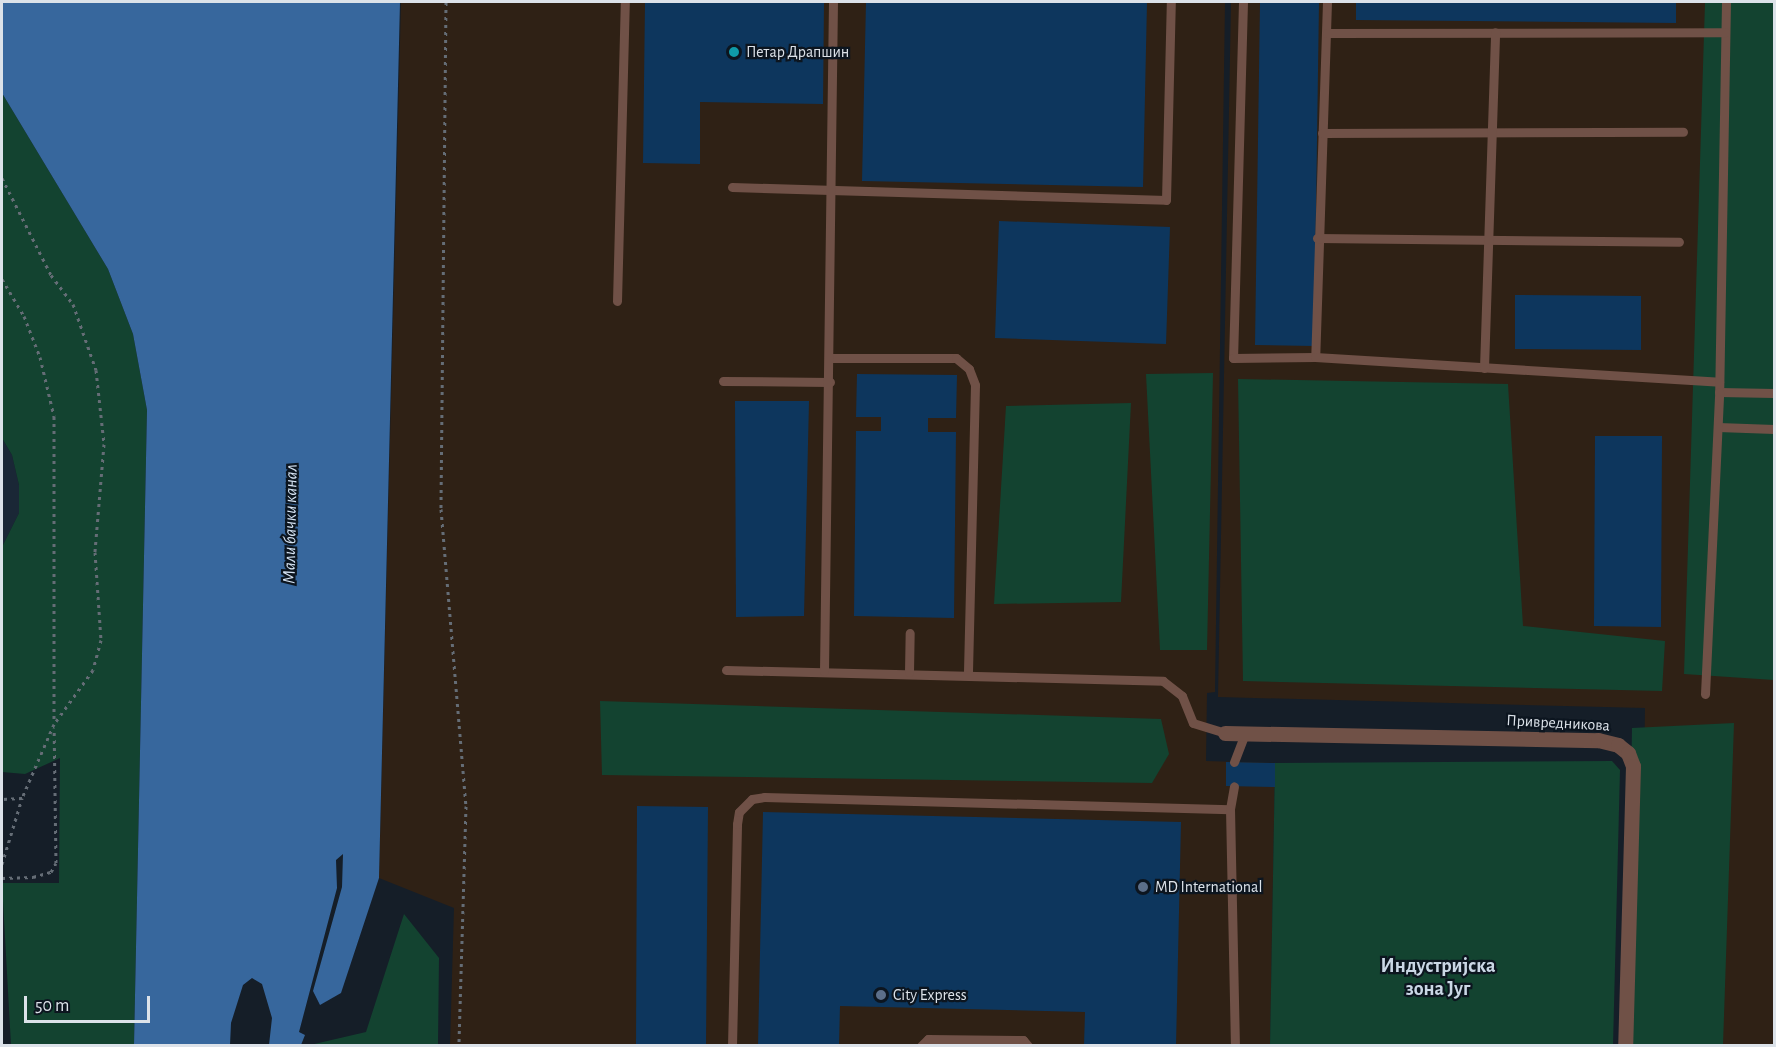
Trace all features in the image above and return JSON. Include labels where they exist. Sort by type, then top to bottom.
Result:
[{"type":"street","name":"Привредникова","points":[[1224,733],[1598,740],[1618,745],[1629,753],[1633,766],[1625,1046]]},
{"type":"lane","points":[[617,301],[625,2]]},
{"type":"lane","points":[[824,672],[830,382],[833,2]]},
{"type":"lane","points":[[732,187],[1166,200],[1171,2]]},
{"type":"lane","points":[[1243,2],[1233,358],[1315,357],[1484,368],[1774,393]]},
{"type":"lane","points":[[1315,357],[1317,238],[1327,2]]},
{"type":"lane","points":[[1705,694],[1718,427],[1726,2]]},
{"type":"lane","points":[[1484,368],[1494,132],[1495,32]]},
{"type":"lane","points":[[1326,33],[1725,32]]},
{"type":"lane","points":[[1322,133],[1683,132]]},
{"type":"lane","points":[[1317,238],[1489,238],[1679,242]]},
{"type":"lane","points":[[830,358],[956,358],[969,369],[975,385],[968,674]]},
{"type":"lane","points":[[723,381],[830,382]]},
{"type":"lane","points":[[1718,427],[1774,429]]},
{"type":"lane","points":[[909,672],[910,633]]},
{"type":"lane","points":[[726,670],[909,672],[1163,681],[1182,696],[1193,723],[1224,733]]},
{"type":"lane","points":[[1234,762],[1245,733]]},
{"type":"lane","points":[[1234,786],[1230,809],[1235,1046]]},
{"type":"lane","points":[[732,1046],[737,824],[739,812],[752,799],[1230,809]]},
{"type":"lane","points":[[921,1046],[928,1039],[1023,1040],[1028,1046]]},
{"type":"path","points":[[446,2],[441,509],[466,806],[459,1046]]},
{"type":"path","points":[[2,178],[51,274],[73,304],[96,370],[102,405],[104,444],[95,552],[100,640],[93,670],[54,724],[22,798],[2,864]]},
{"type":"path","points":[[2,279],[24,316],[40,357],[54,416],[56,863],[51,872],[33,878],[2,878]]},
{"type":"path","points":[[2,799],[22,798]]},
{"type":"shaded area","points":[[401,2],[1225,2],[1215,692],[1207,693],[1206,761],[1275,763],[1270,1045],[450,1045],[454,908],[379,878]]},
{"type":"shaded area","points":[[1231,2],[1774,2],[1774,1045],[1640,1045],[1645,708],[1218,697]]},
{"type":"shaded area","points":[[2,438],[12,455],[19,485],[19,513],[2,547]]},
{"type":"green space","points":[[1705,2],[1774,2],[1774,680],[1684,674]]},
{"type":"green space","points":[[2,93],[108,269],[133,334],[147,410],[134,1045],[11,1045],[2,883],[59,883],[60,758],[25,774],[2,772],[2,547],[19,513],[19,485],[12,455],[2,438]]},
{"type":"green space","points":[[1213,373],[1207,650],[1160,650],[1146,374]]},
{"type":"green space","points":[[1238,379],[1508,384],[1523,626],[1665,641],[1662,691],[1243,681]]},
{"type":"green space","points":[[1131,403],[1121,602],[994,604],[1006,406]]},
{"type":"green space","points":[[600,701],[1161,719],[1169,754],[1152,783],[602,775]]},
{"type":"green space","points":[[1734,723],[1723,1045],[1627,1046],[1632,728]]},
{"type":"green space","points":[[1612,761],[1620,770],[1613,1045],[1270,1046],[1275,763]]},
{"type":"green space","points":[[404,914],[439,958],[438,1045],[310,1045],[366,1032]]},
{"type":"water","name":"Мали бачки канал","points":[[2,2],[400,2],[379,878],[341,993],[320,1005],[313,991],[342,887],[343,854],[336,860],[337,888],[299,1032],[305,1035],[301,1045],[269,1045],[272,1018],[262,984],[252,978],[243,985],[231,1023],[230,1045],[134,1045],[147,410],[133,334],[108,269],[2,93]]},
{"type":"building","name":"Петар Драпшин","points":[[645,2],[824,2],[823,104],[700,102],[700,164],[643,163]]},
{"type":"building","points":[[866,2],[1147,2],[1143,187],[862,181]]},
{"type":"building","points":[[1260,2],[1319,2],[1314,346],[1255,345]]},
{"type":"building","points":[[1356,2],[1676,2],[1676,23],[1356,20]]},
{"type":"building","points":[[999,221],[1170,227],[1166,344],[995,338]]},
{"type":"building","points":[[1515,295],[1641,296],[1641,350],[1515,349]]},
{"type":"building","points":[[857,374],[957,375],[956,418],[928,418],[928,432],[956,432],[954,618],[854,616],[856,431],[881,431],[881,417],[856,417]]},
{"type":"building","points":[[735,401],[809,401],[804,616],[736,617]]},
{"type":"building","points":[[1595,436],[1662,436],[1661,627],[1594,626]]},
{"type":"building","points":[[1226,762],[1275,763],[1275,787],[1226,786]]},
{"type":"building","points":[[637,806],[708,807],[706,1046],[636,1046]]},
{"type":"building","points":[[763,812],[1181,822],[1176,1046],[1084,1046],[1085,1012],[840,1006],[839,1046],[758,1046]]},
{"type":"place","name":"Петар Драпшин","points":[[734,52]]},
{"type":"place","name":"MD International","points":[[1143,887]]},
{"type":"place","name":"City Express","points":[[881,995]]},
{"type":"district","name":"Индустријска зона Југ","points":[[1438,978]]}]
